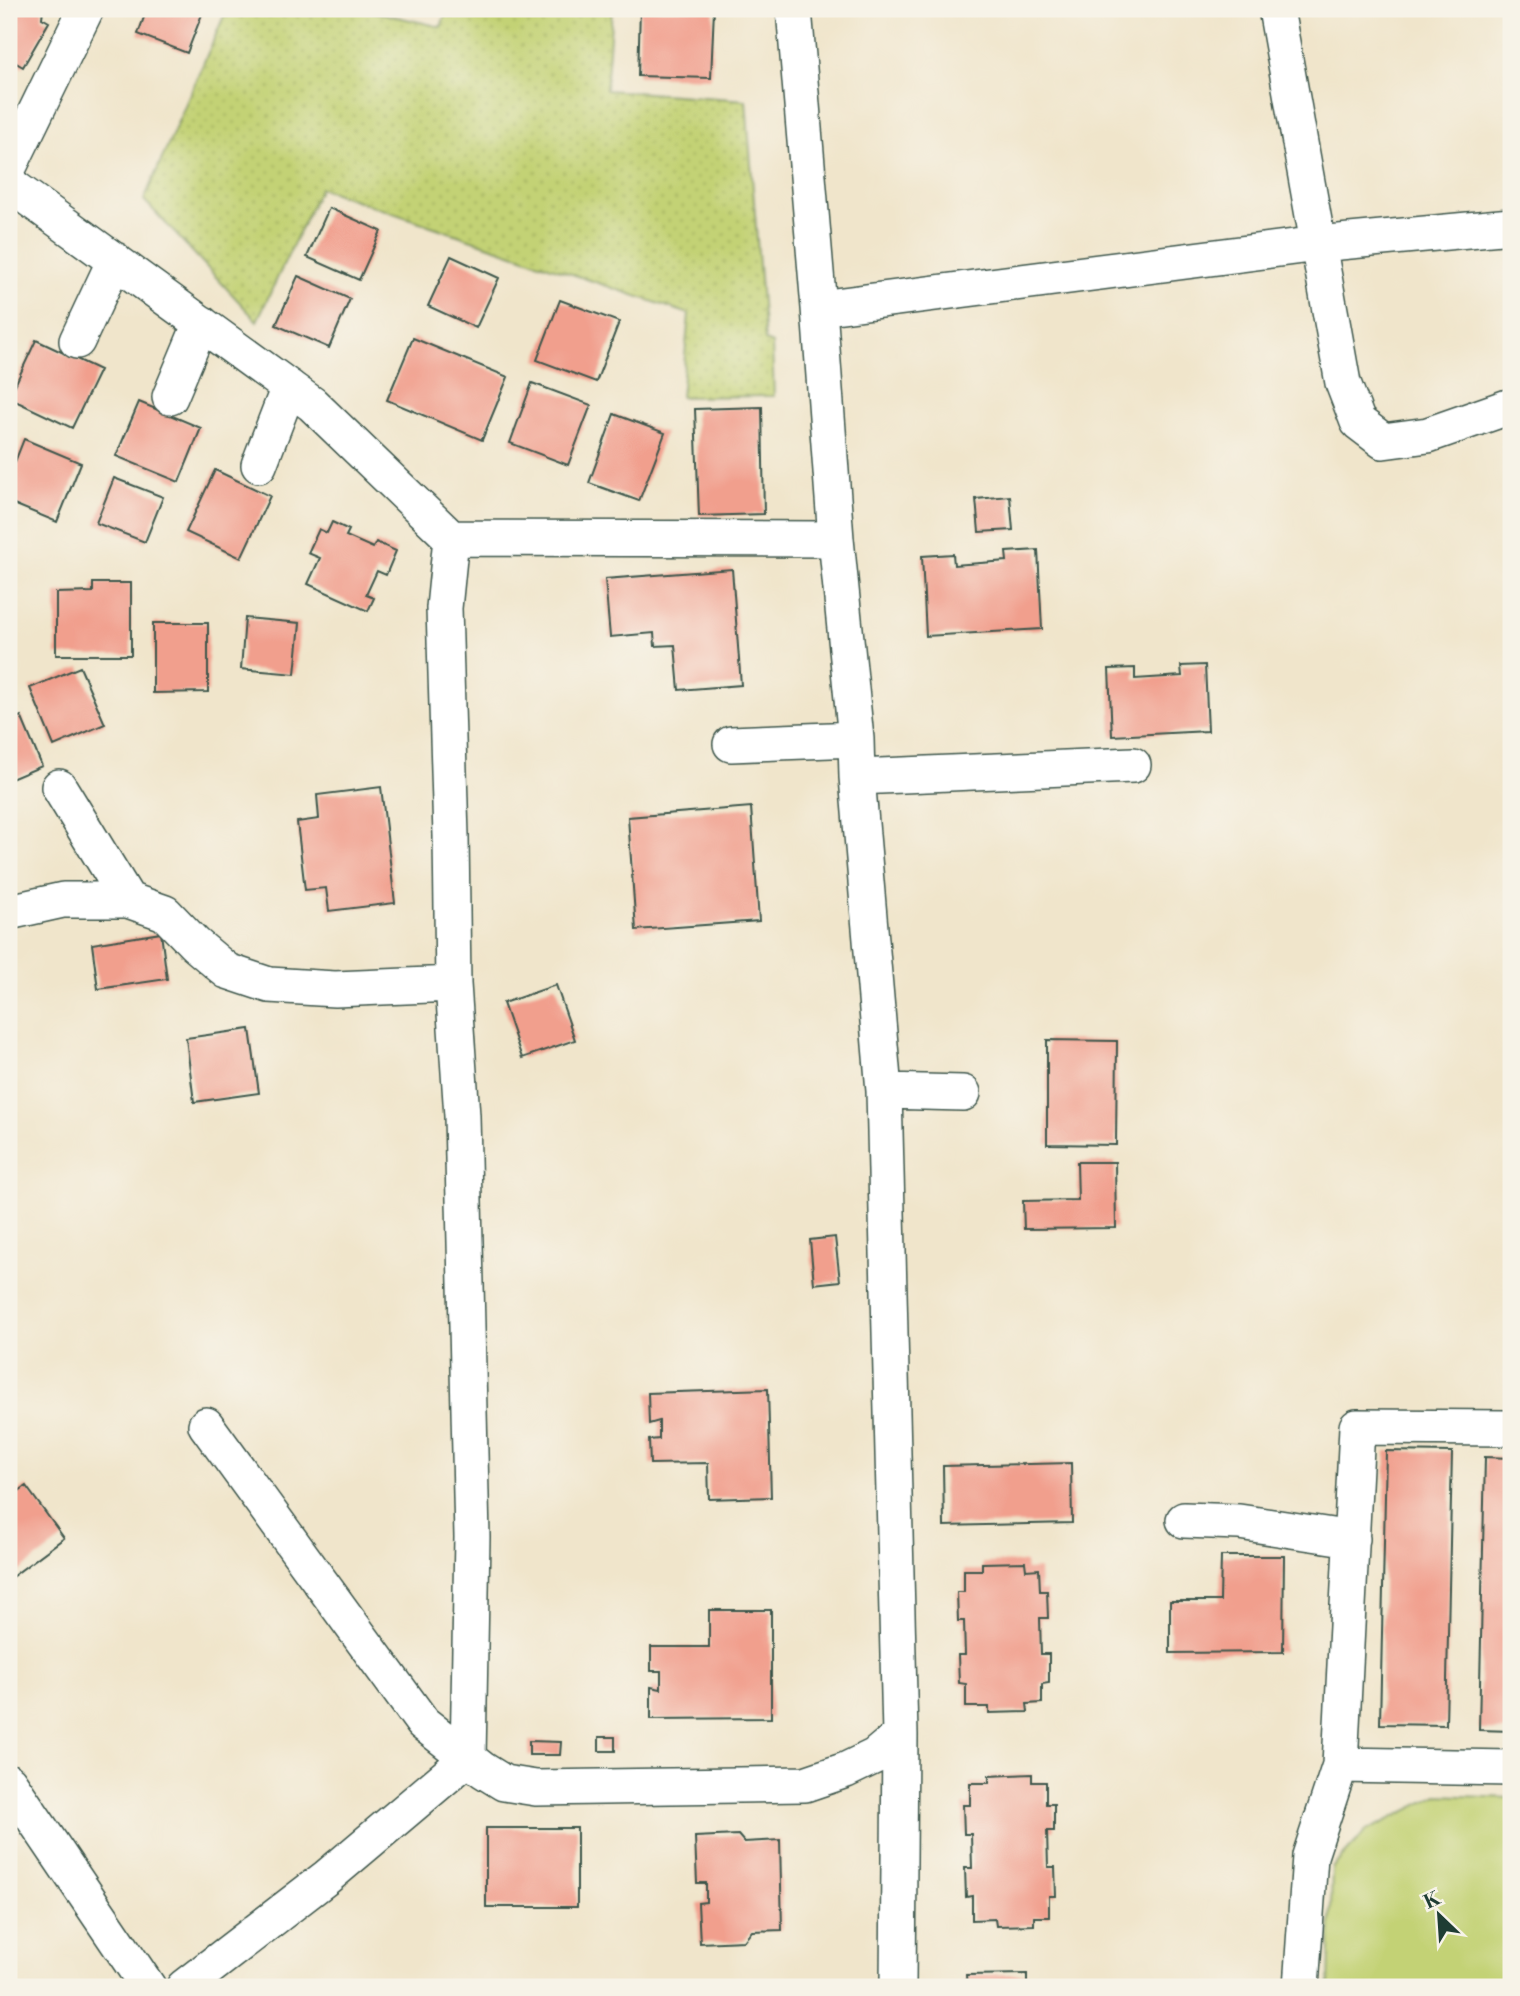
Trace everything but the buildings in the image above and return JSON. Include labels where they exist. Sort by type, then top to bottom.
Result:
[{"type":"street","points":[[9,167],[86,9]]},
{"type":"street","points":[[794,9],[884,1091],[900,1735],[898,1987]]},
{"type":"street","points":[[1276,9],[1343,383],[1358,422],[1383,441],[1428,435],[1508,407]]},
{"type":"street","points":[[9,184],[312,404],[451,538],[836,539]]},
{"type":"street","points":[[819,308],[1318,244],[1511,226]]},
{"type":"street","points":[[77,341],[115,260]]},
{"type":"street","points":[[170,397],[201,323]]},
{"type":"street","points":[[259,465],[289,387]]},
{"type":"street","points":[[184,1987],[327,1877],[467,1758],[472,1537],[462,1116],[453,984],[444,608],[451,538]]},
{"type":"street","points":[[731,744],[856,739]]},
{"type":"street","points":[[857,777],[1133,765]]},
{"type":"street","points":[[59,787],[128,900]]},
{"type":"street","points":[[9,912],[63,900],[128,900],[165,913],[195,944],[227,971],[269,985],[335,989],[453,984]]},
{"type":"street","points":[[884,1091],[963,1093]]},
{"type":"street","points":[[206,1425],[423,1723],[504,1783],[536,1788],[805,1784],[846,1770],[875,1756],[900,1735]]},
{"type":"street","points":[[1301,1987],[1310,1856],[1340,1765],[1357,1427],[1511,1428]]},
{"type":"street","points":[[1184,1520],[1238,1522],[1352,1539]]},
{"type":"street","points":[[1340,1765],[1511,1768]]},
{"type":"street","points":[[9,1783],[148,1987]]},
{"type":"green space","points":[[227,9],[363,9],[441,27],[447,9],[612,9],[606,90],[746,100],[765,341],[772,344],[774,396],[681,397],[689,314],[320,188],[257,321],[144,200]]},
{"type":"green space","points":[[1438,1795],[1511,1798],[1511,1987],[1329,1987],[1332,1868],[1366,1831]]}]
